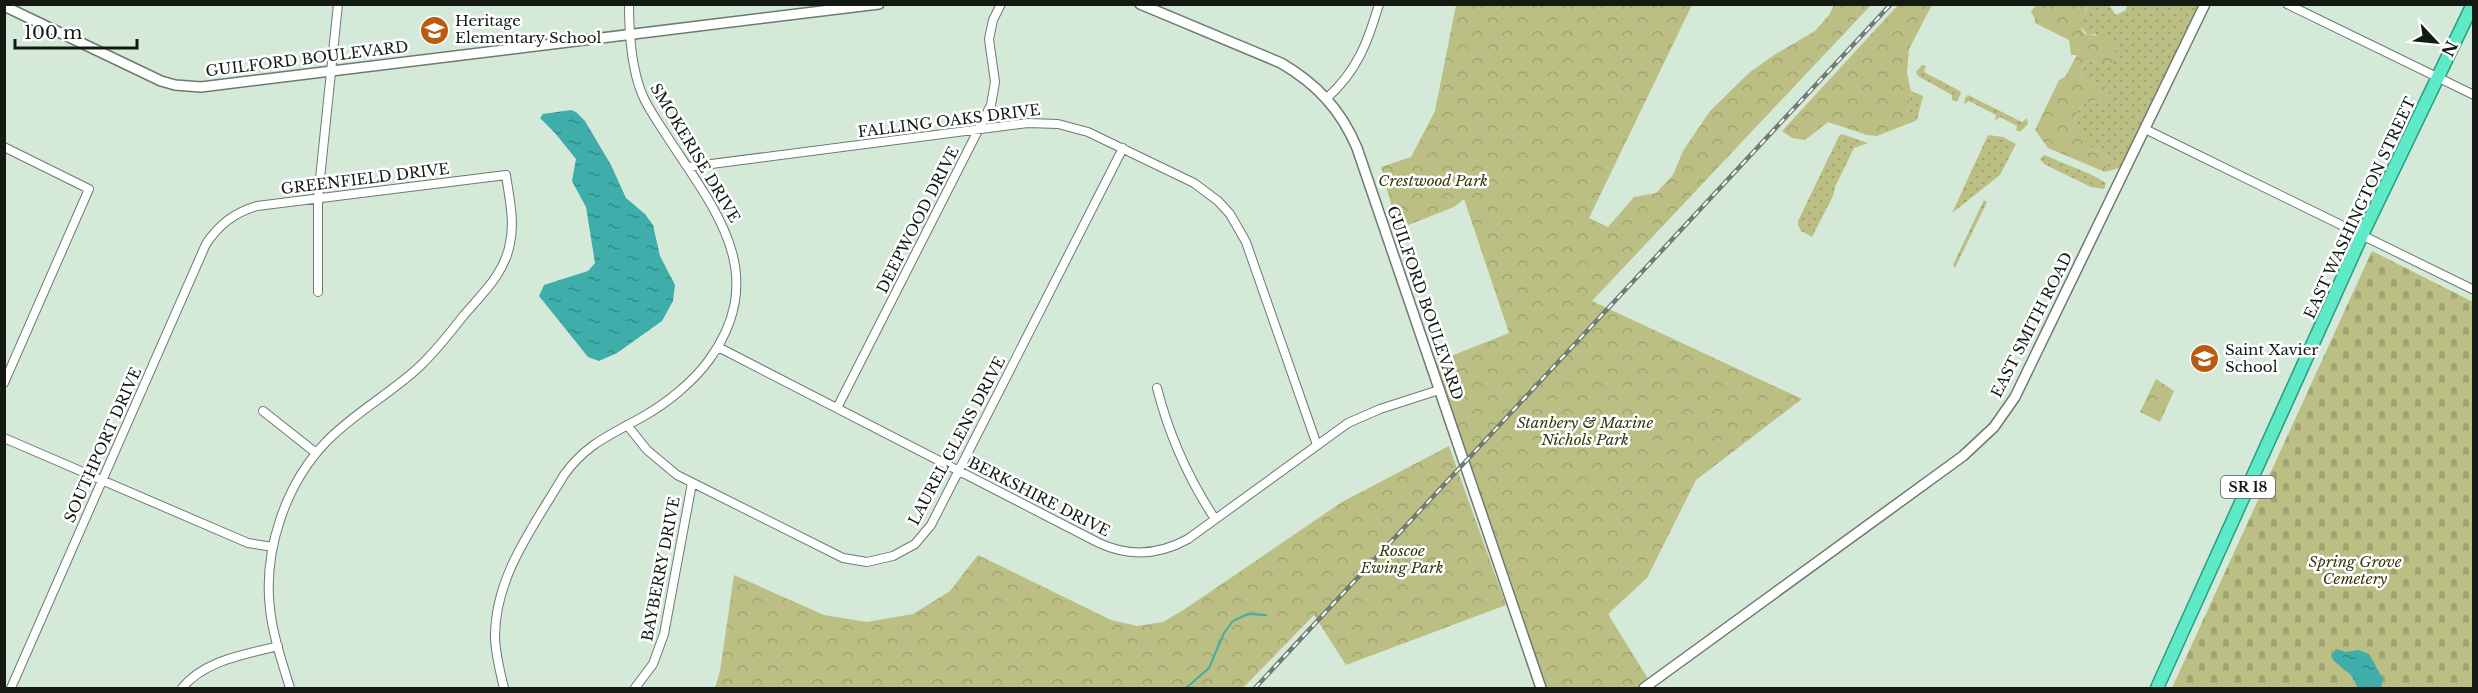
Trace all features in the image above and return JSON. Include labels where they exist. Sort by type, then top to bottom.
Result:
[{"type":"highway","name":"EAST WASHINGTON STREET","points":[[2157,688],[2362,236],[2473,4]]},
{"type":"street","points":[[318,292],[318,198],[338,4]]},
{"type":"street","name":"SMOKERISE DRIVE","points":[[504,688],[497,659],[496,624],[501,592],[511,567],[573,462],[597,441],[661,405],[692,379],[718,347],[728,324],[734,301],[733,252],[722,221],[642,95],[634,67],[628,4]]},
{"type":"street","name":"GUILFORD BOULEVARD","points":[[4,6],[150,76],[175,85],[201,87],[879,4]]},
{"type":"street","name":"DEEPWOOD DRIVE","points":[[837,408],[979,129],[994,93],[994,69],[989,39],[993,20],[1001,4]]},
{"type":"street","name":"GUILFORD BOULEVARD","points":[[1140,4],[1281,63],[1311,83],[1326,98],[1343,121],[1356,148],[1541,688]]},
{"type":"street","points":[[1326,98],[1338,88],[1357,64],[1370,36],[1379,4]]},
{"type":"street","name":"EAST SMITH ROAD","points":[[1644,688],[1936,476],[1971,449],[1994,427],[2014,398],[2205,4]]},
{"type":"street","points":[[2287,4],[2474,95]]},
{"type":"street","name":"FALLING OAKS DRIVE","points":[[687,167],[1028,123],[1058,124],[1088,132],[1207,191],[1230,214],[1246,242],[1317,446]]},
{"type":"street","points":[[2145,129],[2474,290]]},
{"type":"street","points":[[4,147],[89,189],[4,383]]},
{"type":"street","name":"LAUREL GLENS DRIVE","points":[[627,425],[647,450],[662,464],[692,483],[834,555],[867,561],[893,556],[910,548],[931,525],[1123,148]]},
{"type":"street","name":"GREENFIELD DRIVE","points":[[229,218],[257,206],[506,175],[512,223],[511,241],[508,254],[497,276],[418,368],[340,429],[316,453]]},
{"type":"street","name":"SOUTHPORT DRIVE","points":[[11,688],[206,244],[229,218]]},
{"type":"street","name":"BERKSHIRE DRIVE","points":[[718,347],[1099,543],[1119,551],[1135,553],[1164,550],[1188,539],[1317,446],[1364,416],[1439,390]]},
{"type":"street","points":[[1157,388],[1166,421],[1182,460],[1215,519]]},
{"type":"street","points":[[263,411],[316,453],[299,478],[287,504],[273,547],[269,591],[278,646],[290,688]]},
{"type":"street","points":[[4,438],[248,543],[273,547]]},
{"type":"street","name":"BAYBERRY DRIVE","points":[[635,688],[653,664],[664,634],[692,483]]},
{"type":"street","points":[[182,688],[193,677],[216,664],[278,646]]},
{"type":"green space","name":"Stanbery & Maxine Nichols Park","points":[[1456,5],[1692,5],[1589,218],[1608,227],[1634,197],[1656,193],[1673,175],[1683,151],[1710,111],[1750,72],[1815,31],[1829,15],[1834,5],[1871,5],[1592,301],[1802,399],[1696,480],[1647,578],[1608,614],[1650,682],[1641,688],[1543,688],[1484,515],[1436,362],[1509,333],[1464,199],[1454,207],[1398,229],[1381,167],[1411,157],[1435,111]]},
{"type":"green space","points":[[1898,5],[1932,5],[1909,49],[1907,73],[1911,91],[1905,125],[1877,136],[1828,122],[1805,140],[1792,138],[1782,131]]},
{"type":"green space","points":[[2036,5],[2089,5],[2081,26],[2084,33],[2110,35],[2117,42],[2112,64],[2088,60],[2083,65],[2081,75],[2084,80],[2107,86],[2109,94],[2106,99],[2091,101],[2082,107],[2076,116],[2073,130],[2087,139],[2084,144],[2110,157],[2105,172],[2048,148],[2035,130],[2059,80],[2065,77],[2077,55],[2071,55],[2069,40],[2035,23],[2031,11]]},
{"type":"green space","points":[[2089,5],[2109,5],[2116,15],[2126,10],[2127,5],[2200,5],[2122,167],[2105,172],[2110,157],[2084,144],[2073,131],[2076,116],[2082,107],[2091,101],[2106,99],[2107,86],[2084,80],[2081,75],[2083,65],[2088,60],[2112,64],[2096,34],[2088,35],[2081,27],[2081,19]]},
{"type":"green space","points":[[1922,65],[1926,66],[1924,72],[1960,91],[1957,102],[1952,100],[1952,95],[1918,76],[1916,72]]},
{"type":"green space","points":[[1911,91],[1923,96],[1917,120],[1905,125]]},
{"type":"green space","points":[[1968,95],[2022,122],[2027,118],[2028,124],[2020,132],[2016,130],[2017,126],[2000,117],[1995,121],[1996,115],[1969,101],[1964,104]]},
{"type":"green space","points":[[1842,134],[1868,143],[1854,148],[1812,237],[1801,231],[1798,221]]},
{"type":"green space","points":[[1988,135],[2003,137],[2016,144],[2000,175],[1952,213]]},
{"type":"green space","points":[[2044,155],[2106,183],[2104,189],[2091,187],[2044,164],[2040,159]]},
{"type":"green space","points":[[1984,200],[1987,202],[1955,268],[1953,265]]},
{"type":"green space","name":"Spring Grove Cemetery","points":[[2372,251],[2473,302],[2473,688],[2172,688]]},
{"type":"green space","points":[[2156,379],[2174,391],[2160,422],[2140,412]]},
{"type":"green space","name":"Roscoe Ewing Park","points":[[1449,446],[1506,605],[1346,665],[1314,615],[1243,688],[715,688],[720,671],[734,575],[824,615],[867,622],[913,614],[950,591],[978,555],[1111,620],[1137,626],[1163,622],[1342,502]]},
{"type":"water","points":[[571,110],[585,121],[611,165],[626,198],[645,214],[653,225],[660,256],[675,285],[673,301],[662,321],[617,353],[599,361],[588,357],[539,296],[544,285],[588,271],[595,263],[586,207],[572,181],[576,159],[540,118],[543,114]]},
{"type":"water","points":[[2336,649],[2346,652],[2358,650],[2369,654],[2383,679],[2381,688],[2358,688],[2351,675],[2333,660],[2332,655]]},
{"type":"waterway","points":[[1186,688],[1209,668],[1224,633],[1233,621],[1248,614],[1266,615]]},
{"type":"railway","points":[[1255,688],[1891,4]]},
{"type":"place","name":"Heritage Elementary School","points":[[434,30]]},
{"type":"place","name":"Saint Xavier School","points":[[2204,359]]},
{"type":"park label","name":"Crestwood Park","points":[[1433,181]]}]
